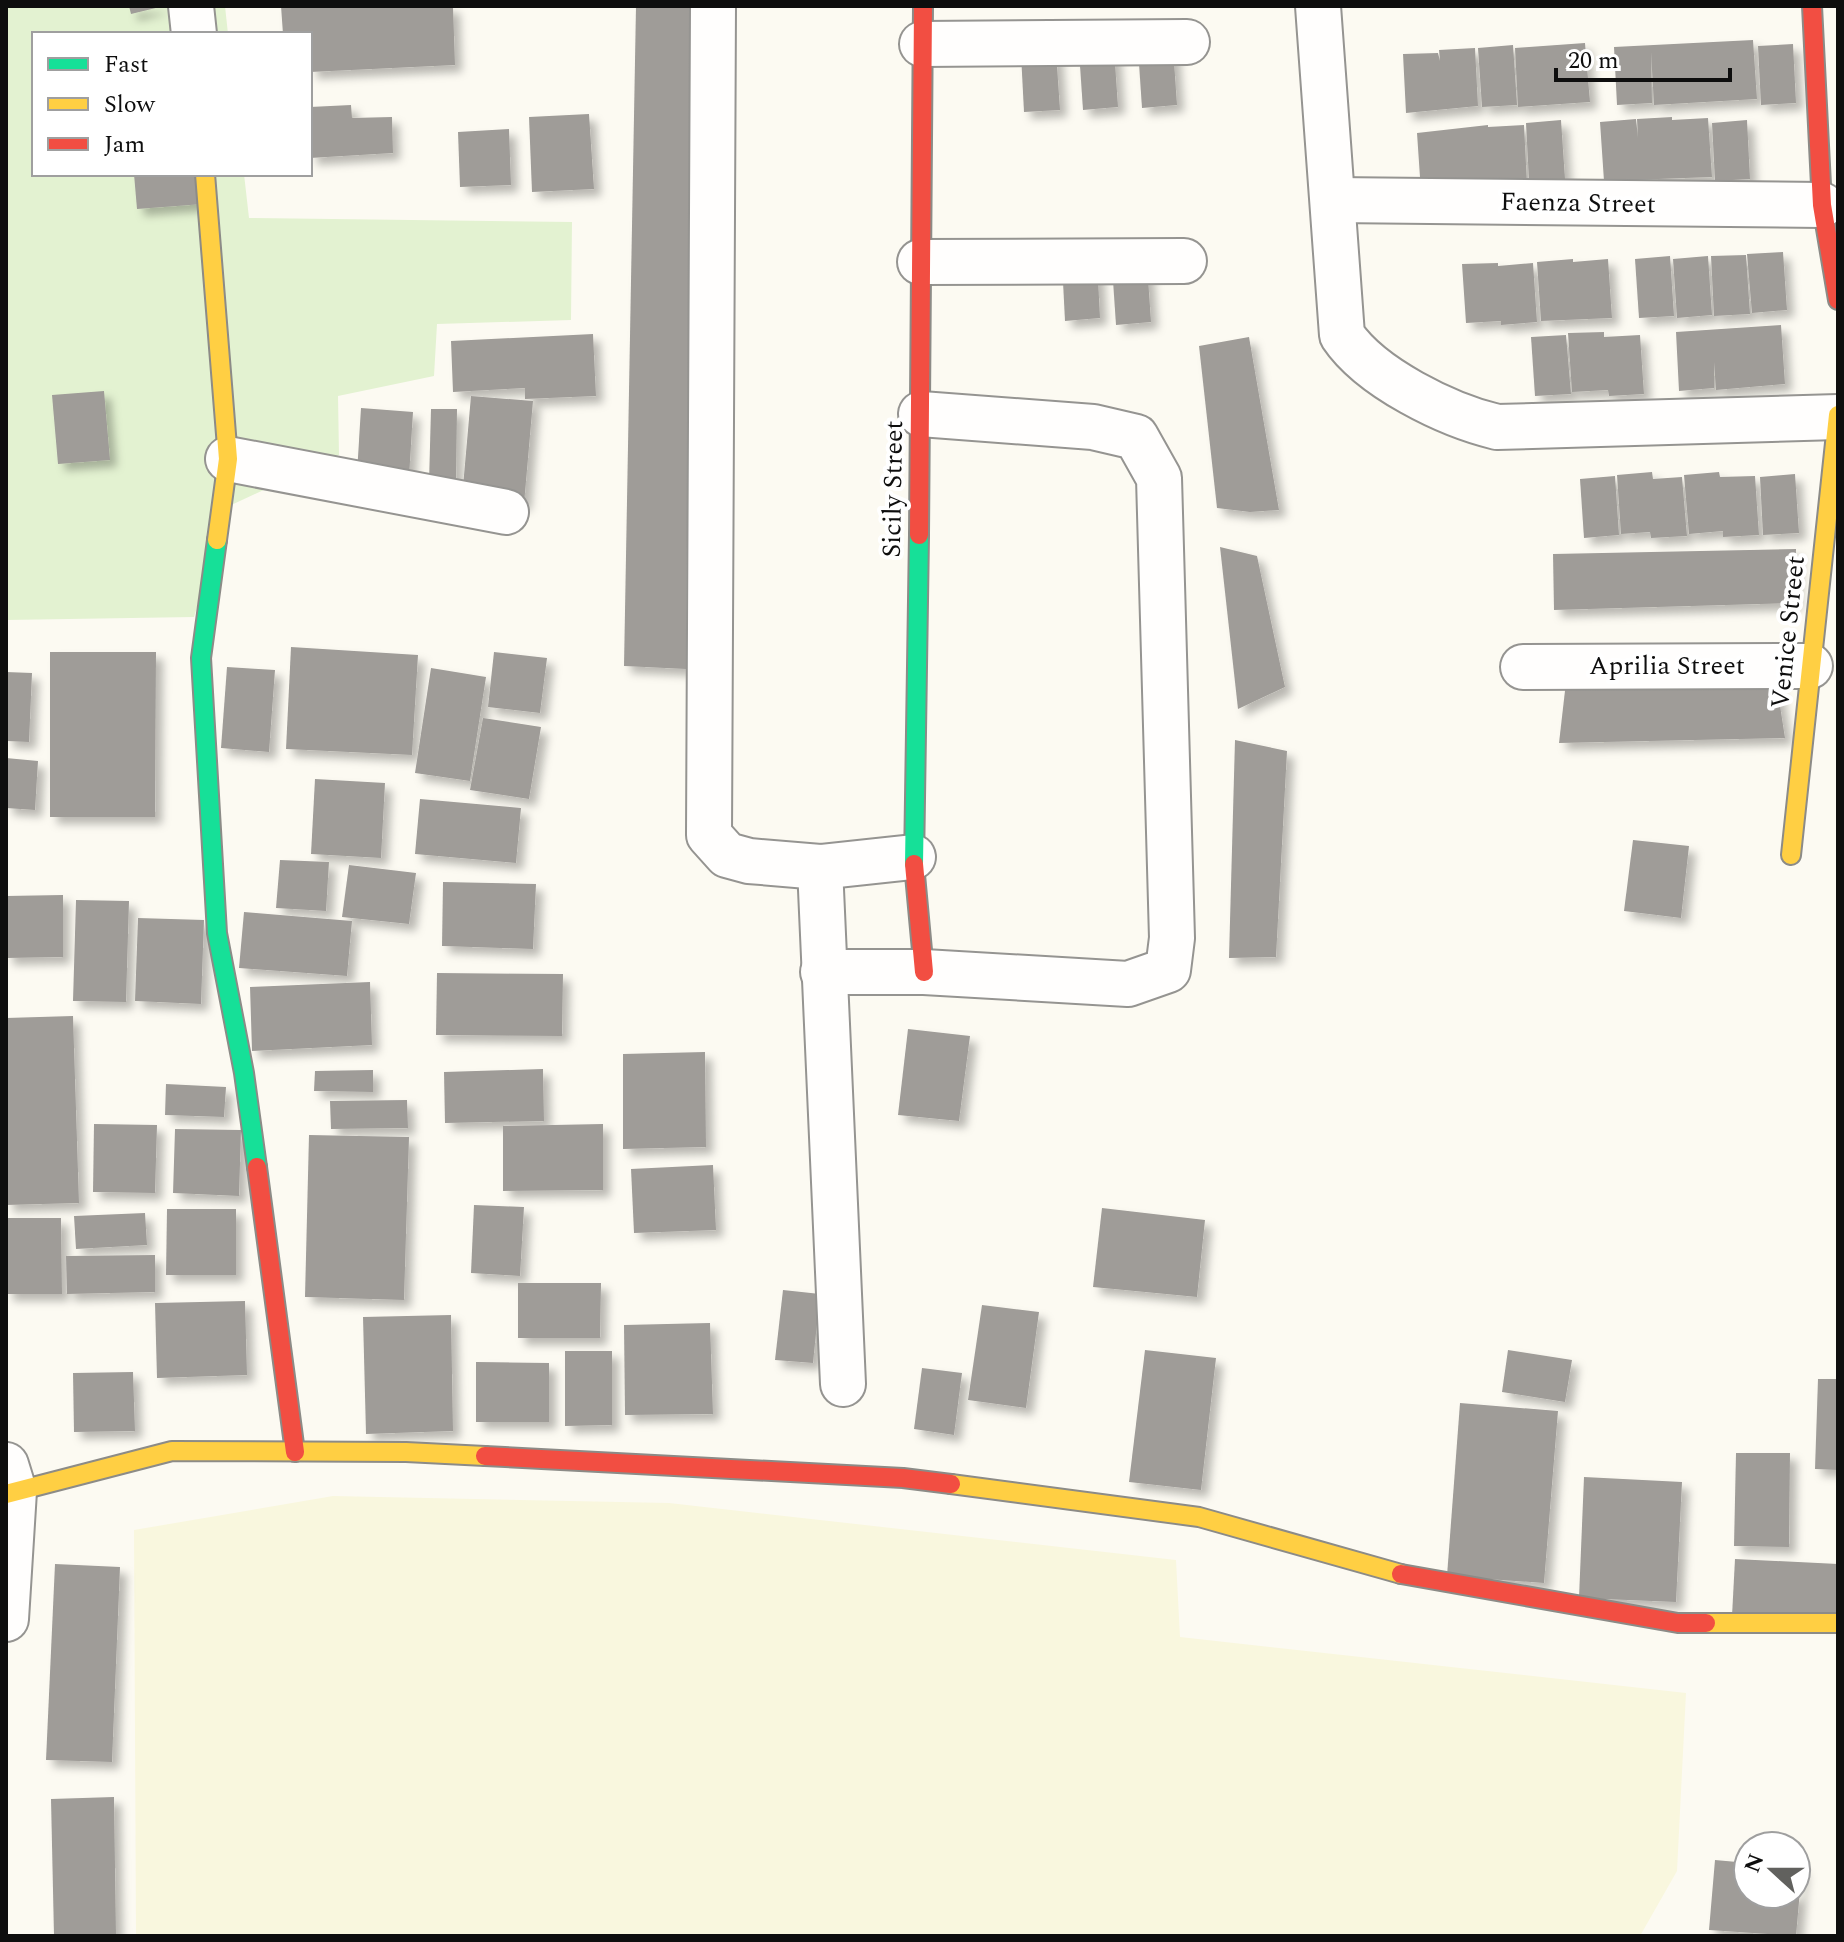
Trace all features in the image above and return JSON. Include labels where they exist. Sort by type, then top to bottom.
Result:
[{"type":"street","points":[[191,6],[194,32]]},
{"type":"street","points":[[713,6],[709,835],[727,855],[749,861],[820,867],[913,857]]},
{"type":"street","points":[[1318,6],[1342,335],[1353,352],[1418,396],[1470,421],[1497,427],[1838,416]]},
{"type":"street","points":[[1812,6],[1822,205],[1838,300]]},
{"type":"street","points":[[922,25],[1187,42]]},
{"type":"street","name":"Sicily Street","points":[[922,25],[921,414],[913,857],[924,972]]},
{"type":"street","points":[[205,176],[228,459],[201,658],[217,933],[244,1073],[295,1452]]},
{"type":"street","name":"Faenza Street","points":[[1334,200],[1822,205]]},
{"type":"street","points":[[920,262],[1184,261]]},
{"type":"street","points":[[823,972],[924,972],[1128,984],[1168,970],[1172,938],[1159,478],[1136,437],[1093,427],[921,414]]},
{"type":"street","name":"Venice Street","points":[[1791,855],[1838,416]]},
{"type":"street","points":[[228,459],[506,512]]},
{"type":"street","name":"Aprilia Street","points":[[1523,667],[1810,666]]},
{"type":"street","points":[[820,867],[843,1384]]},
{"type":"street","points":[[6,1619],[9,1483],[172,1451],[406,1452],[903,1478],[1199,1517],[1391,1572],[1678,1623],[1838,1623]]},
{"type":"shaded area","points":[[333,1496],[669,1503],[1176,1560],[1180,1637],[1686,1693],[1677,1871],[1640,1936],[136,1936],[134,1530]]},
{"type":"green space","points":[[6,6],[225,6],[228,32],[32,32],[32,176],[244,176],[249,218],[572,222],[571,320],[437,324],[434,376],[338,396],[339,455],[227,507],[194,617],[6,620]]},
{"type":"building","points":[[129,6],[160,6],[160,7],[131,14]]},
{"type":"building","points":[[281,6],[453,6],[455,65],[312,72],[312,32],[283,32]]},
{"type":"building","points":[[636,6],[691,6],[686,669],[624,666]]},
{"type":"building","points":[[1753,40],[1757,99],[1654,105],[1651,52],[1652,103],[1617,105],[1614,47]]},
{"type":"building","points":[[1585,43],[1590,102],[1518,107],[1515,48]]},
{"type":"building","points":[[1793,44],[1796,103],[1761,105],[1758,46]]},
{"type":"building","points":[[1513,45],[1517,105],[1482,107],[1478,48]]},
{"type":"building","points":[[1173,47],[1177,105],[1142,108],[1138,49]]},
{"type":"building","points":[[1114,48],[1118,107],[1083,110],[1079,51]]},
{"type":"building","points":[[1475,48],[1478,106],[1406,113],[1403,54],[1438,53],[1440,61],[1439,50]]},
{"type":"building","points":[[1056,51],[1060,110],[1024,112],[1021,54]]},
{"type":"building","points":[[351,105],[352,118],[392,117],[393,153],[312,158],[312,107]]},
{"type":"building","points":[[589,114],[594,189],[532,192],[529,117]]},
{"type":"building","points":[[1672,117],[1672,120],[1708,118],[1712,177],[1604,181],[1600,122],[1636,119],[1638,138],[1637,119]]},
{"type":"building","points":[[1561,120],[1565,179],[1529,181],[1526,123]]},
{"type":"building","points":[[1747,120],[1750,179],[1715,181],[1712,123]]},
{"type":"building","points":[[1488,125],[1524,125],[1527,184],[1421,192],[1417,133]]},
{"type":"building","points":[[509,129],[511,185],[460,187],[458,132]]},
{"type":"building","points":[[134,176],[201,176],[203,204],[137,209]]},
{"type":"building","points":[[1783,252],[1787,310],[1752,313],[1747,254]]},
{"type":"building","points":[[1746,255],[1750,314],[1714,316],[1711,256]]},
{"type":"building","points":[[1670,256],[1674,316],[1639,318],[1635,259]]},
{"type":"building","points":[[1708,256],[1712,315],[1677,318],[1673,259]]},
{"type":"building","points":[[1097,259],[1100,318],[1065,321],[1062,262]]},
{"type":"building","points":[[1573,259],[1573,262],[1608,259],[1612,318],[1541,321],[1537,262]]},
{"type":"building","points":[[1147,263],[1151,322],[1116,325],[1112,266]]},
{"type":"building","points":[[1498,263],[1498,266],[1533,263],[1537,322],[1501,325],[1501,321],[1466,323],[1462,264]]},
{"type":"building","points":[[1781,325],[1785,384],[1716,390],[1714,362],[1714,388],[1679,391],[1676,332]]},
{"type":"building","points":[[1604,332],[1604,337],[1640,335],[1644,394],[1609,396],[1608,390],[1572,392],[1568,333]]},
{"type":"building","points":[[593,334],[596,396],[525,399],[525,388],[453,392],[451,341]]},
{"type":"building","points":[[1566,335],[1571,394],[1535,396],[1531,337]]},
{"type":"building","points":[[1249,337],[1279,510],[1250,512],[1217,508],[1199,346]]},
{"type":"building","points":[[104,391],[110,460],[58,464],[52,395]]},
{"type":"building","points":[[471,396],[533,401],[524,504],[462,498]]},
{"type":"building","points":[[361,408],[413,412],[409,477],[357,473]]},
{"type":"building","points":[[431,409],[457,409],[456,483],[429,483]]},
{"type":"building","points":[[1652,472],[1653,479],[1682,477],[1687,536],[1651,538],[1650,532],[1621,534],[1617,475]]},
{"type":"building","points":[[1719,472],[1720,477],[1755,476],[1759,535],[1723,537],[1723,531],[1689,534],[1684,475]]},
{"type":"building","points":[[1795,474],[1799,533],[1763,535],[1760,477]]},
{"type":"building","points":[[1615,476],[1619,535],[1584,538],[1580,479]]},
{"type":"building","points":[[1220,547],[1257,556],[1285,687],[1238,709]]},
{"type":"building","points":[[1796,549],[1795,603],[1554,610],[1553,554]]},
{"type":"building","points":[[291,647],[418,655],[412,755],[286,749]]},
{"type":"building","points":[[50,652],[156,652],[155,817],[50,817]]},
{"type":"building","points":[[494,652],[547,658],[540,713],[488,707]]},
{"type":"building","points":[[227,667],[275,670],[269,752],[221,748]]},
{"type":"building","points":[[431,668],[486,677],[470,781],[415,773]]},
{"type":"building","points":[[6,672],[32,673],[29,742],[6,741]]},
{"type":"building","points":[[1566,682],[1777,686],[1785,738],[1559,743]]},
{"type":"building","points":[[483,718],[541,727],[529,799],[470,790]]},
{"type":"building","points":[[1235,740],[1287,751],[1276,957],[1229,958]]},
{"type":"building","points":[[6,758],[38,761],[35,810],[6,808]]},
{"type":"building","points":[[315,779],[385,783],[381,858],[311,854]]},
{"type":"building","points":[[420,799],[521,808],[516,863],[415,854]]},
{"type":"building","points":[[1633,840],[1689,846],[1681,918],[1624,911]]},
{"type":"building","points":[[280,860],[329,862],[326,911],[276,908]]},
{"type":"building","points":[[349,865],[416,873],[409,924],[342,917]]},
{"type":"building","points":[[443,882],[536,884],[533,949],[442,946]]},
{"type":"building","points":[[63,895],[63,957],[6,958],[6,896]]},
{"type":"building","points":[[76,900],[129,901],[126,1002],[73,1001]]},
{"type":"building","points":[[244,912],[352,921],[347,976],[239,968]]},
{"type":"building","points":[[138,918],[204,920],[201,1004],[135,1001]]},
{"type":"building","points":[[437,973],[563,974],[562,1036],[436,1035]]},
{"type":"building","points":[[370,982],[372,1045],[252,1051],[250,987]]},
{"type":"building","points":[[73,1016],[79,1203],[6,1205],[6,1018]]},
{"type":"building","points":[[908,1029],[970,1036],[959,1121],[898,1115]]},
{"type":"building","points":[[705,1052],[706,1147],[623,1149],[623,1054]]},
{"type":"building","points":[[543,1069],[544,1121],[445,1123],[444,1072]]},
{"type":"building","points":[[373,1070],[373,1092],[314,1091],[315,1071]]},
{"type":"building","points":[[166,1084],[226,1087],[224,1117],[165,1115]]},
{"type":"building","points":[[407,1100],[408,1128],[331,1129],[330,1101]]},
{"type":"building","points":[[94,1124],[157,1125],[155,1193],[93,1192]]},
{"type":"building","points":[[603,1124],[603,1190],[503,1191],[503,1126]]},
{"type":"building","points":[[175,1129],[241,1130],[239,1196],[173,1193]]},
{"type":"building","points":[[309,1135],[409,1137],[404,1300],[305,1297]]},
{"type":"building","points":[[713,1165],[716,1230],[634,1233],[631,1169]]},
{"type":"building","points":[[474,1205],[524,1207],[520,1276],[471,1273]]},
{"type":"building","points":[[1102,1208],[1205,1220],[1197,1297],[1093,1287]]},
{"type":"building","points":[[167,1209],[236,1209],[236,1275],[166,1275]]},
{"type":"building","points":[[145,1213],[147,1245],[76,1249],[74,1216]]},
{"type":"building","points":[[6,1218],[61,1218],[62,1294],[6,1294]]},
{"type":"building","points":[[155,1255],[155,1292],[67,1294],[66,1256]]},
{"type":"building","points":[[518,1283],[601,1283],[600,1338],[518,1338]]},
{"type":"building","points":[[783,1290],[820,1294],[813,1363],[775,1360]]},
{"type":"building","points":[[245,1301],[247,1375],[157,1378],[155,1303]]},
{"type":"building","points":[[982,1305],[1039,1312],[1026,1408],[968,1400]]},
{"type":"building","points":[[451,1315],[453,1431],[366,1434],[363,1317]]},
{"type":"building","points":[[710,1323],[713,1414],[625,1415],[624,1325]]},
{"type":"building","points":[[1145,1350],[1216,1358],[1201,1490],[1129,1482]]},
{"type":"building","points":[[1508,1350],[1572,1360],[1565,1402],[1502,1392]]},
{"type":"building","points":[[565,1351],[612,1351],[612,1425],[565,1426]]},
{"type":"building","points":[[476,1362],[549,1363],[549,1422],[476,1422]]},
{"type":"building","points":[[922,1368],[962,1373],[954,1435],[914,1429]]},
{"type":"building","points":[[133,1372],[135,1431],[74,1432],[73,1373]]},
{"type":"building","points":[[1818,1379],[1838,1379],[1838,1470],[1815,1469]]},
{"type":"building","points":[[1460,1403],[1558,1411],[1544,1583],[1447,1576]]},
{"type":"building","points":[[1736,1453],[1790,1453],[1789,1547],[1734,1546]]},
{"type":"building","points":[[1584,1477],[1682,1482],[1676,1602],[1579,1598]]},
{"type":"building","points":[[1735,1559],[1838,1564],[1838,1620],[1732,1616]]},
{"type":"building","points":[[55,1564],[120,1567],[112,1762],[46,1760]]},
{"type":"building","points":[[114,1797],[116,1936],[54,1936],[51,1799]]},
{"type":"building","points":[[1715,1860],[1732,1862],[1732,1910],[1798,1910],[1796,1936],[1709,1930]]},
{"type":"traffic: fast","points":[[914,864],[919,535]]},
{"type":"traffic: fast","points":[[217,540],[201,658],[217,933],[244,1073],[257,1167]]},
{"type":"traffic: slow","points":[[205,176],[228,459],[217,540]]},
{"type":"traffic: slow","points":[[1791,855],[1838,415]]},
{"type":"traffic: slow","points":[[6,1494],[172,1451],[406,1452],[485,1456]]},
{"type":"traffic: slow","points":[[951,1484],[1199,1517],[1401,1574]]},
{"type":"traffic: slow","points":[[1706,1623],[1838,1623]]},
{"type":"traffic: jam","points":[[919,535],[923,6]]},
{"type":"traffic: jam","points":[[1812,6],[1822,205],[1838,300]]},
{"type":"traffic: jam","points":[[914,864],[924,972]]},
{"type":"traffic: jam","points":[[257,1167],[295,1452]]},
{"type":"traffic: jam","points":[[485,1456],[903,1478],[951,1484]]},
{"type":"traffic: jam","points":[[1401,1574],[1678,1623],[1706,1623]]}]
